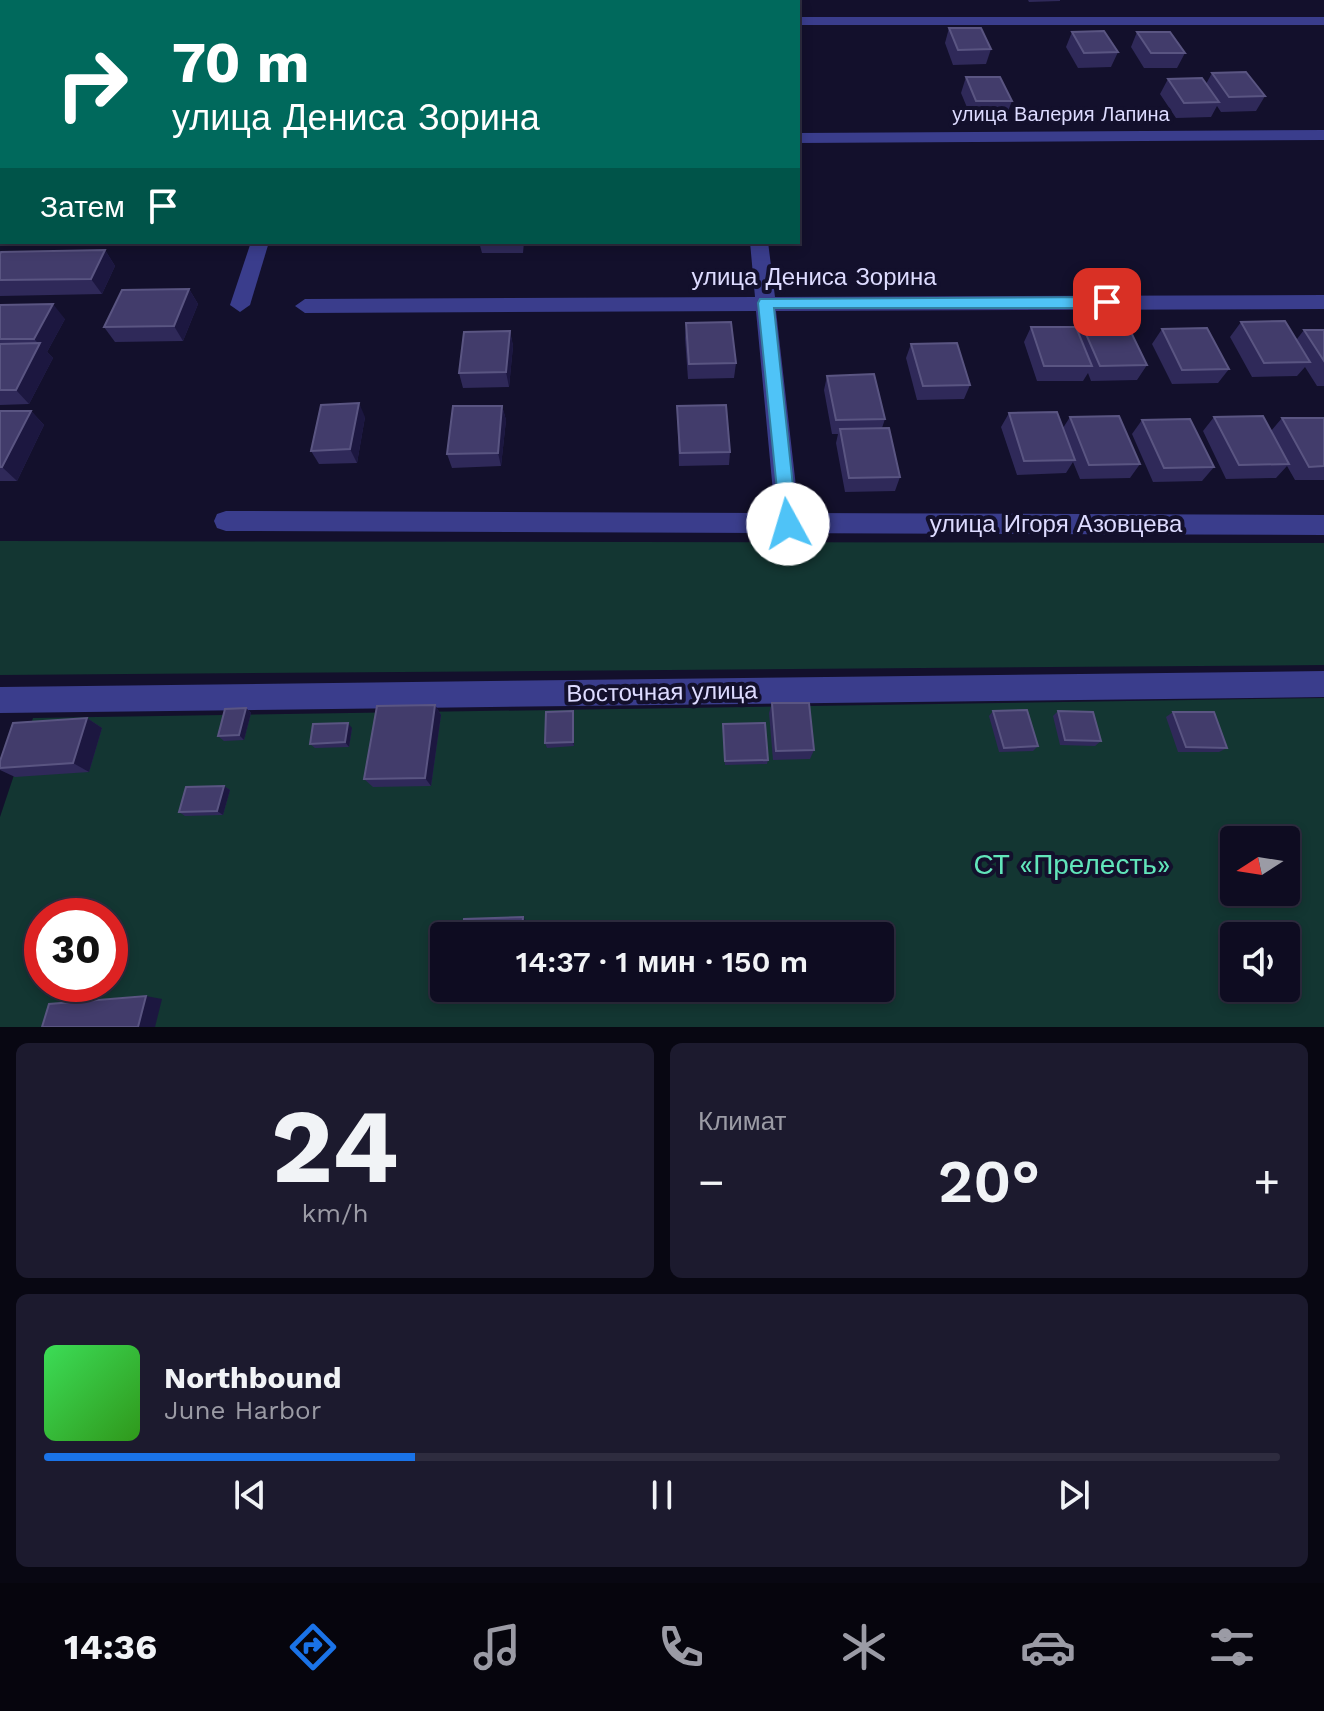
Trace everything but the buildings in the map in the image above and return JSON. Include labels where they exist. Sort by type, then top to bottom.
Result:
[{"type":"street","points":[[800,21],[1324,21]]},
{"type":"street","name":"улица Валерия Лапина","points":[[800,138],[1324,135]]},
{"type":"street","points":[[240,305],[259,244]]},
{"type":"street","points":[[759,244],[788,524]]},
{"type":"street","name":"улица Дениса Зорина","points":[[305,306],[1324,302]]},
{"type":"street","name":"улица Игоря Азовцева","points":[[226,521],[1324,525]]},
{"type":"street","name":"Восточная улица","points":[[0,700],[1324,684]]},
{"type":"green space","points":[[0,541],[1324,543],[1324,665],[0,675]]},
{"type":"green space","name":"СТ «Прелесть»","points":[[1324,698],[1324,1027],[0,1027],[0,817],[33,718]]},
{"type":"route","points":[[788,524],[765,303],[1107,302]]}]
